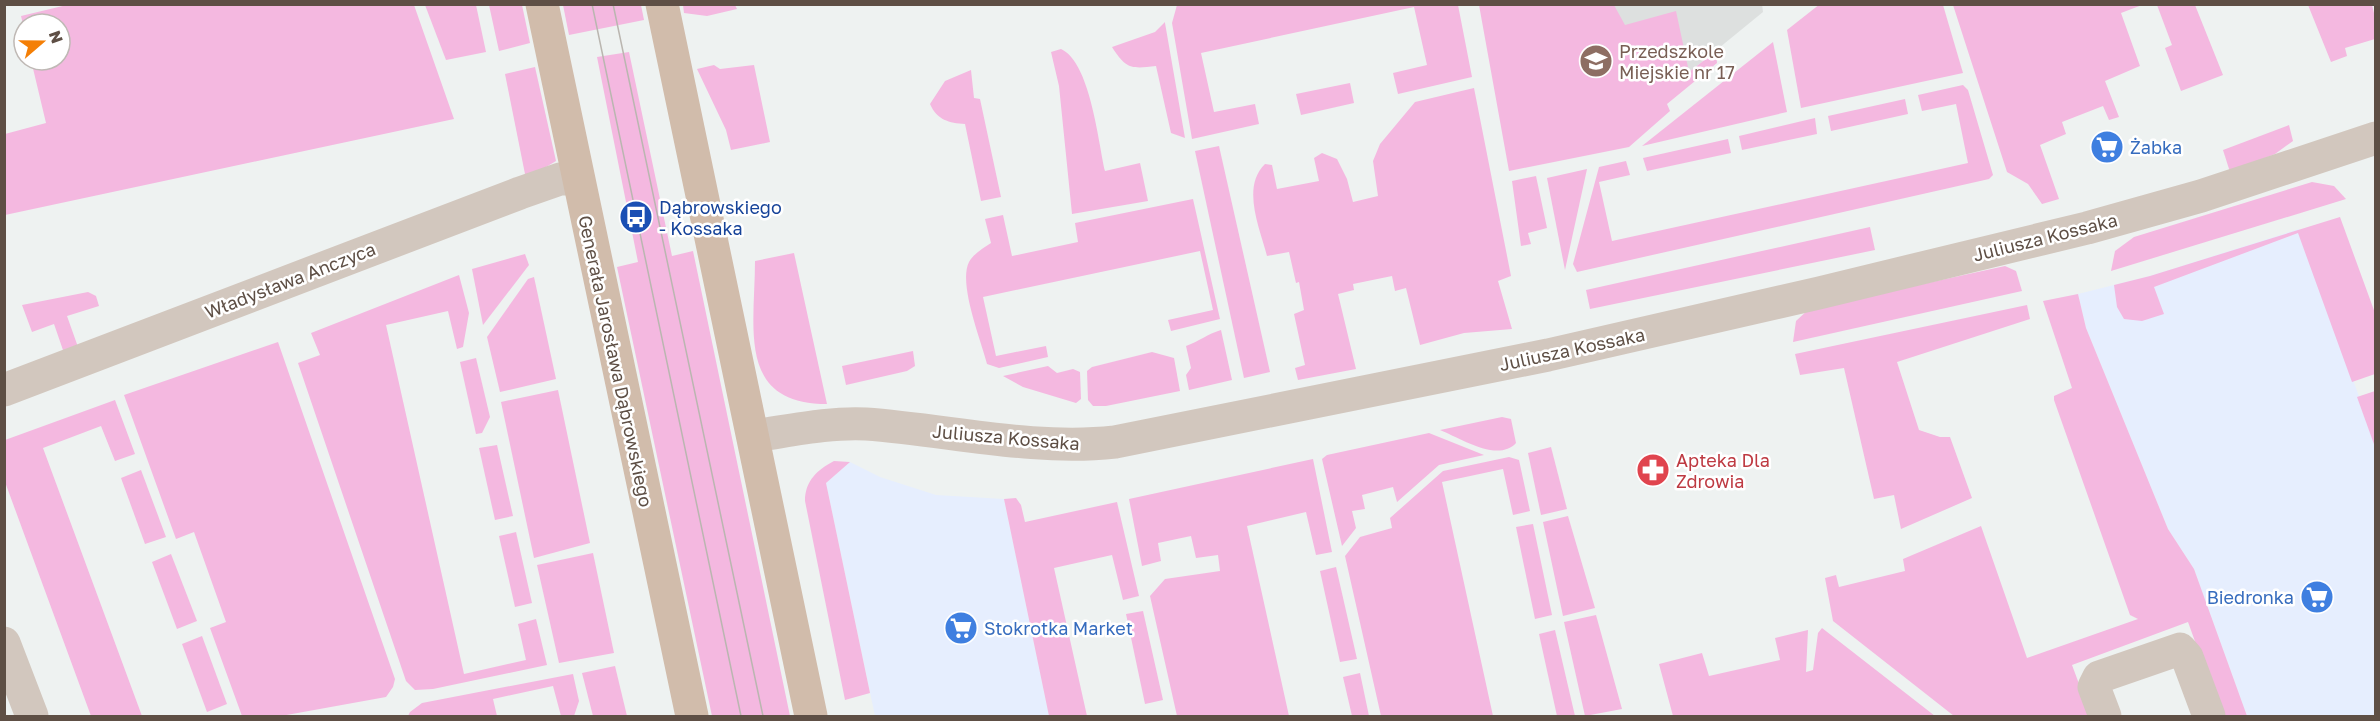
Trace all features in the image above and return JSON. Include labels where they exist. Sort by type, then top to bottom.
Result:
[{"type":"main road","name":"Generała Jarosława Dąbrowskiego","points":[[542,4],[692,717]]},
{"type":"main road","points":[[662,4],[811,717]]},
{"type":"street","name":"Juliusza Kossaka","points":[[753,436],[864,424],[1045,444],[1077,446],[1115,442],[1538,357],[1819,293],[2107,223],[2201,196],[2376,138]]},
{"type":"street","name":"Władysława Anczyca","points":[[4,390],[520,193],[560,179],[578,179]]},
{"type":"street","points":[[4,643],[32,717]]},
{"type":"street","points":[[2105,717],[2094,687],[2099,677],[2180,649],[2187,657],[2209,717]]},
{"type":"shaded area","points":[[71,4],[414,5],[454,119],[5,215],[5,134],[46,123],[34,72],[72,72],[72,12],[38,12]]},
{"type":"shaded area","name":"Przedszkole Miejskie nr 17","points":[[1762,4],[1763,12],[1638,114],[1479,5]]},
{"type":"shaded area","points":[[1820,4],[1943,5],[1963,73],[1801,108],[1787,30]]},
{"type":"shaded area","points":[[425,5],[476,5],[486,52],[446,60]]},
{"type":"shaded area","points":[[489,5],[522,5],[530,43],[499,51]]},
{"type":"shaded area","points":[[563,5],[641,5],[644,20],[569,35]]},
{"type":"shaded area","points":[[683,5],[735,5],[737,9],[707,16],[684,13]]},
{"type":"shaded area","points":[[1177,5],[1458,5],[1472,77],[1398,94],[1393,73],[1427,65],[1414,7],[1201,53],[1214,112],[1255,104],[1259,124],[1192,139],[1172,23]]},
{"type":"shaded area","name":"Przedszkole Miejskie nr 17","points":[[1479,5],[1614,5],[1625,25],[1676,11],[1689,72],[1716,51],[1717,63],[1667,104],[1670,111],[1629,147],[1509,171]]},
{"type":"shaded area","points":[[1953,5],[2142,5],[2121,13],[2140,66],[2105,81],[2119,117],[2109,120],[2103,106],[2062,122],[2066,134],[2040,145],[2059,199],[2042,204],[2028,184],[2007,172]]},
{"type":"shaded area","points":[[2157,5],[2195,5],[2223,75],[2181,91],[2165,48],[2172,45]]},
{"type":"shaded area","points":[[2308,5],[2372,5],[2375,17],[2375,39],[2345,48],[2347,56],[2331,62]]},
{"type":"shaded area","points":[[1165,22],[1185,138],[1171,133],[1156,66],[1130,66],[1121,60],[1112,47],[1155,32]]},
{"type":"shaded area","points":[[1773,42],[1787,112],[1642,146]]},
{"type":"shaded area","points":[[1061,49],[1071,57],[1086,85],[1105,171],[1140,163],[1148,201],[1072,214],[1059,86],[1051,52]]},
{"type":"shaded area","points":[[629,52],[672,256],[693,251],[790,716],[712,716],[617,267],[638,262],[597,57]]},
{"type":"shaded area","points":[[714,65],[720,69],[754,65],[770,142],[731,150],[726,130],[697,69]]},
{"type":"shaded area","points":[[535,67],[556,161],[526,179],[505,74]]},
{"type":"shaded area","points":[[971,70],[974,98],[980,99],[1001,197],[981,201],[965,124],[944,120],[936,114],[930,104],[945,81]]},
{"type":"shaded area","points":[[1350,83],[1354,103],[1301,115],[1296,94]]},
{"type":"shaded area","points":[[1963,85],[1968,90],[1993,175],[1989,179],[1577,272],[1573,264],[1599,167],[1626,161],[1630,175],[1599,182],[1612,241],[1968,163],[1956,104],[1922,111],[1918,95]]},
{"type":"shaded area","points":[[1474,88],[1511,276],[1498,281],[1512,329],[1464,333],[1420,345],[1406,288],[1395,291],[1392,276],[1353,284],[1354,290],[1338,294],[1356,369],[1298,380],[1295,368],[1305,365],[1294,314],[1304,310],[1299,282],[1296,283],[1289,252],[1267,256],[1254,208],[1254,184],[1258,173],[1265,164],[1272,165],[1277,189],[1319,181],[1314,158],[1322,153],[1337,159],[1347,179],[1353,202],[1378,196],[1373,161],[1380,144],[1415,102]]},
{"type":"shaded area","points":[[1905,99],[1908,114],[1831,131],[1828,116]]},
{"type":"shaded area","points":[[1815,118],[1817,134],[1742,150],[1739,136]]},
{"type":"shaded area","points":[[2289,125],[2293,141],[2275,154],[2230,172],[2223,150]]},
{"type":"shaded area","points":[[1728,139],[1731,153],[1647,171],[1643,158]]},
{"type":"shaded area","points":[[1219,146],[1270,372],[1244,378],[1195,151]]},
{"type":"shaded area","points":[[1587,169],[1565,270],[1547,178]]},
{"type":"shaded area","points":[[1536,176],[1547,228],[1528,233],[1531,244],[1521,246],[1512,181]]},
{"type":"shaded area","points":[[2312,182],[2334,186],[2346,199],[2111,271],[2115,251],[2134,237]]},
{"type":"shaded area","points":[[1193,199],[1220,319],[1171,331],[1168,320],[1213,310],[1200,251],[983,297],[996,356],[1046,346],[1048,357],[999,368],[987,364],[966,284],[969,262],[976,253],[991,243],[985,219],[1003,215],[1012,256],[1078,242],[1075,223]]},
{"type":"shaded area","points":[[2340,217],[2375,313],[2375,374],[2352,382],[2298,233],[2154,287],[2164,314],[2142,321],[2124,319],[2117,307],[2114,285]]},
{"type":"shaded area","points":[[1870,227],[1875,250],[1590,309],[1586,290]]},
{"type":"shaded area","points":[[2299,229],[2375,441],[2375,716],[2247,716],[2194,569],[2168,529],[2086,328],[2078,294],[2150,276]]},
{"type":"shaded area","points":[[794,253],[827,404],[798,401],[777,391],[764,376],[757,357],[753,311],[755,261]]},
{"type":"shaded area","points":[[525,254],[529,265],[483,325],[472,269]]},
{"type":"shaded area","points":[[2005,266],[2016,271],[2022,291],[1793,342],[1796,321],[1809,309]]},
{"type":"shaded area","points":[[459,275],[469,313],[463,347],[457,349],[448,311],[386,325],[464,674],[526,660],[518,624],[536,619],[547,665],[433,689],[415,690],[406,681],[298,363],[320,355],[311,333]]},
{"type":"shaded area","points":[[534,277],[556,379],[500,392],[487,337],[528,279]]},
{"type":"shaded area","points":[[88,292],[96,296],[99,306],[67,316],[78,347],[64,353],[54,324],[32,332],[22,305]]},
{"type":"shaded area","points":[[2078,294],[2086,328],[2168,529],[2194,569],[2247,716],[2222,716],[2188,622],[2072,665],[2091,716],[1954,716],[1833,621],[1825,578],[1836,575],[1839,587],[1905,571],[1903,559],[1981,526],[2027,658],[2138,619],[2130,615],[2054,400],[2054,396],[2072,388],[2043,301]]},
{"type":"shaded area","points":[[2027,305],[2030,319],[1897,362],[1919,430],[1940,437],[1950,437],[1972,498],[1901,529],[1894,495],[1874,499],[1844,368],[1800,375],[1795,354]]},
{"type":"shaded area","points":[[1221,330],[1232,380],[1189,390],[1186,375],[1191,368],[1186,346]]},
{"type":"shaded area","points":[[278,342],[395,679],[386,697],[281,716],[242,716],[210,628],[226,622],[194,532],[176,539],[124,395]]},
{"type":"shaded area","points":[[913,351],[915,366],[907,371],[846,385],[842,366]]},
{"type":"shaded area","points":[[1152,352],[1174,358],[1180,391],[1106,406],[1093,406],[1088,400],[1087,371],[1092,367]]},
{"type":"shaded area","points":[[476,358],[490,417],[482,433],[476,434],[460,362]]},
{"type":"shaded area","points":[[1048,366],[1057,373],[1073,369],[1080,372],[1081,399],[1076,403],[1023,387],[1003,376]]},
{"type":"shaded area","points":[[558,390],[590,543],[534,558],[501,402]]},
{"type":"shaded area","points":[[2376,391],[2375,447],[2357,397]]},
{"type":"shaded area","points":[[115,400],[135,454],[115,461],[101,426],[43,448],[142,716],[91,716],[5,482],[5,440]]},
{"type":"shaded area","points":[[1502,417],[1511,419],[1516,443],[1508,449],[1499,451],[1479,447],[1440,430]]},
{"type":"shaded area","points":[[1429,433],[1484,455],[1439,465],[1397,502],[1393,487],[1362,495],[1365,509],[1352,511],[1356,528],[1342,546],[1322,459],[1327,455]]},
{"type":"shaded area","points":[[497,445],[513,516],[495,520],[479,448]]},
{"type":"shaded area","points":[[1551,447],[1567,509],[1541,515],[1528,453]]},
{"type":"shaded area","points":[[1509,457],[1519,460],[1530,511],[1513,515],[1503,469],[1442,482],[1493,716],[1381,716],[1345,556],[1360,537],[1392,528],[1390,518],[1443,471]]},
{"type":"shaded area","points":[[1313,459],[1332,552],[1316,555],[1306,512],[1247,526],[1289,716],[1177,716],[1150,596],[1165,579],[1220,571],[1218,555],[1196,558],[1191,536],[1158,543],[1161,561],[1142,566],[1129,499]]},
{"type":"shaded area","points":[[834,461],[850,462],[826,483],[870,693],[845,700],[805,501],[807,488],[813,477]]},
{"type":"shaded area","points":[[850,462],[880,477],[936,495],[1004,499],[1049,716],[875,716],[826,483]]},
{"type":"shaded area","points":[[141,470],[166,537],[145,544],[121,478]]},
{"type":"shaded area","points":[[1016,498],[1021,505],[1025,522],[1117,502],[1139,596],[1123,600],[1112,555],[1054,568],[1087,716],[1049,716],[1004,499]]},
{"type":"shaded area","points":[[1568,516],[1595,608],[1563,616],[1543,522]]},
{"type":"shaded area","points":[[1533,524],[1552,615],[1535,619],[1516,527]]},
{"type":"shaded area","points":[[516,532],[532,603],[515,607],[499,536]]},
{"type":"shaded area","points":[[593,553],[614,653],[559,663],[537,565]]},
{"type":"shaded area","points":[[171,554],[197,621],[177,629],[152,562]]},
{"type":"shaded area","points":[[1336,567],[1357,659],[1340,662],[1320,571]]},
{"type":"shaded area","points":[[1143,611],[1163,700],[1145,704],[1126,614]]},
{"type":"shaded area","points":[[1596,615],[1622,709],[1585,716],[1564,622]]},
{"type":"shaded area","points":[[1822,628],[1935,716],[1673,716],[1659,664],[1702,653],[1709,676],[1780,660],[1775,638],[1808,630],[1806,672],[1813,670],[1818,633]]},
{"type":"shaded area","points":[[1555,630],[1575,716],[1557,716],[1539,634]]},
{"type":"shaded area","points":[[202,636],[227,704],[207,712],[182,644]]},
{"type":"shaded area","points":[[615,666],[627,716],[593,716],[582,673]]},
{"type":"shaded area","points":[[1360,673],[1369,716],[1352,716],[1343,677]]},
{"type":"shaded area","points":[[573,674],[579,701],[574,716],[561,716],[553,686],[493,699],[497,716],[408,716],[422,703]]},
{"type":"tram line","points":[[592,4],[741,716]]},
{"type":"tram line","points":[[613,4],[763,716]]},
{"type":"place","name":"Przedszkole Miejskie nr 17","points":[[1596,61]]},
{"type":"place","name":"Żabka","points":[[2107,147]]},
{"type":"place","name":"Dąbrowskiego - Kossaka","points":[[636,217]]},
{"type":"place","name":"Apteka Dla Zdrowia","points":[[1653,470]]},
{"type":"place","name":"Biedronka","points":[[2317,597]]},
{"type":"place","name":"Stokrotka Market","points":[[961,628]]}]
